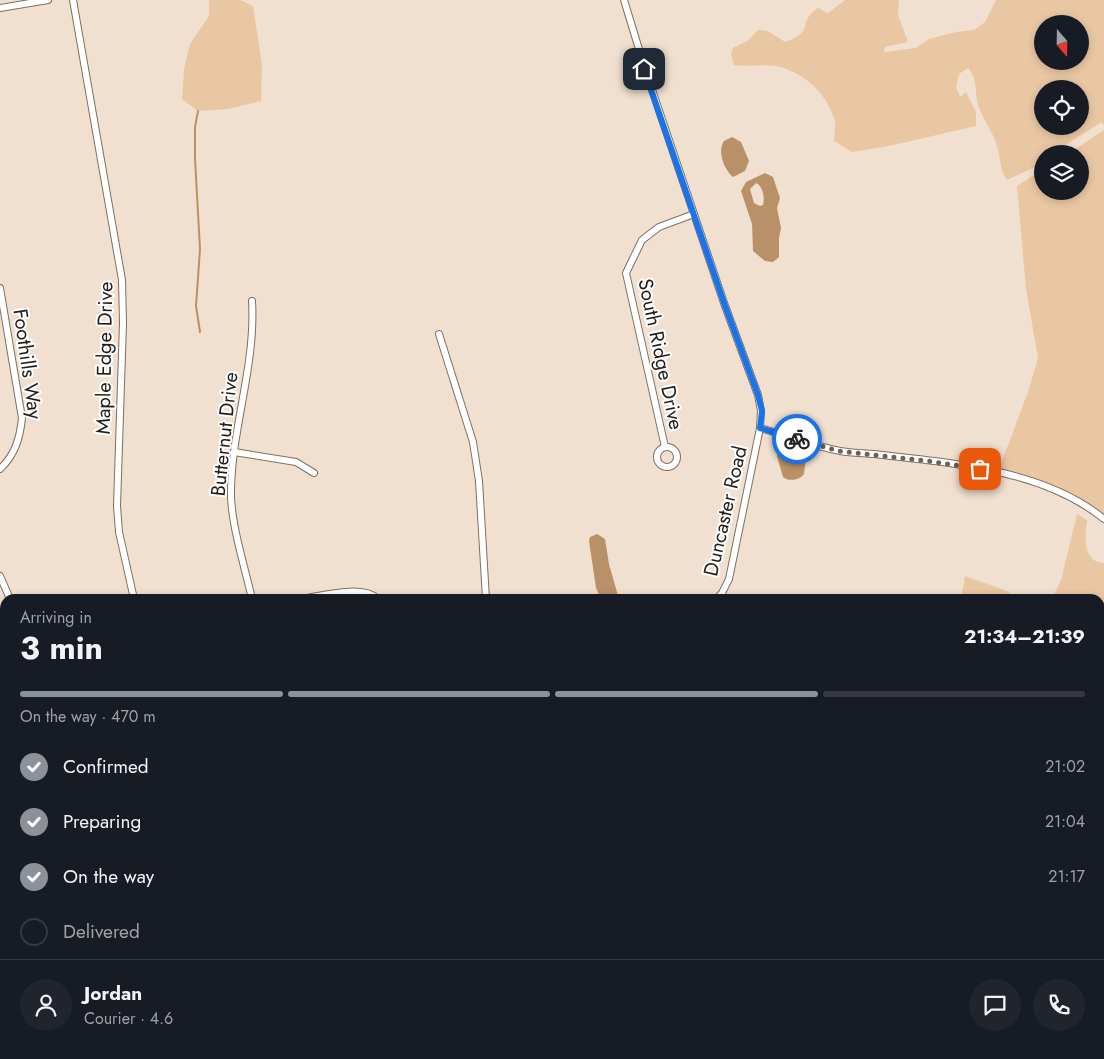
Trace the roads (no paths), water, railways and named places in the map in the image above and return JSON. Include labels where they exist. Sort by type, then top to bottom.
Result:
[{"type":"street","points":[[0,8],[48,0]]},
{"type":"street","name":"Maple Edge Drive","points":[[73,0],[122,280],[123,323],[117,506],[120,532],[133,594]]},
{"type":"street","name":"Duncaster Road","points":[[624,0],[644,69],[762,411],[729,579],[721,594]]},
{"type":"street","name":"South Ridge Drive","points":[[665,447],[626,274],[642,240],[659,226],[694,214]]},
{"type":"street","name":"Foothills Way","points":[[0,288],[22,418],[15,449],[0,469]]},
{"type":"street","name":"Butternut Drive","points":[[251,594],[231,501],[234,452],[253,313],[252,301]]},
{"type":"street","points":[[439,334],[473,442],[479,481],[486,594]]},
{"type":"street","points":[[760,428],[839,451],[937,462],[998,472],[1041,483],[1067,494],[1091,508],[1104,519]]},
{"type":"street","points":[[234,452],[296,462],[314,473]]},
{"type":"street","points":[[0,576],[8,594]]},
{"type":"street","points":[[336,594],[357,591],[370,594]]},
{"type":"waterway","points":[[198,111],[195,127],[195,159],[200,249],[196,306],[200,332]]}]
